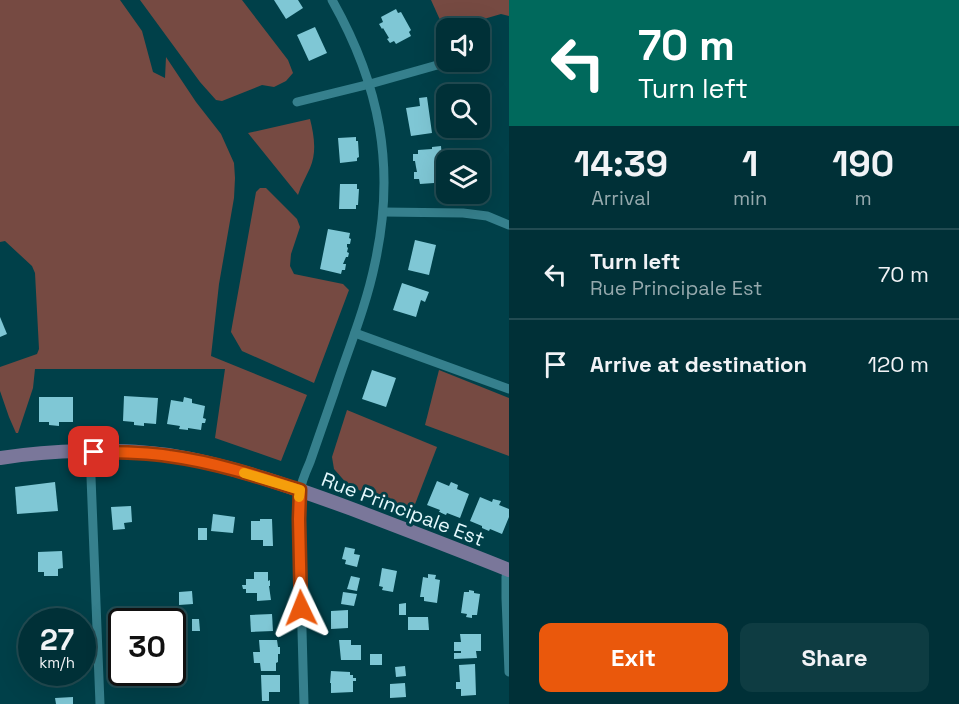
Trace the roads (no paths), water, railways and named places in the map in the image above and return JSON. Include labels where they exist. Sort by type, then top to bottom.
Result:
[{"type":"main road","name":"Rue Principale Est","points":[[0,458],[47,453],[90,452],[142,453],[190,459],[300,490],[508,570]]},
{"type":"street","points":[[304,704],[299,535],[300,490],[355,333],[375,265],[383,212],[384,160],[370,84],[347,25],[332,0]]},
{"type":"street","points":[[297,102],[436,65]]},
{"type":"street","points":[[383,212],[464,213],[487,216],[509,225]]},
{"type":"street","points":[[355,333],[509,389]]},
{"type":"street","points":[[90,452],[100,704]]},
{"type":"street","points":[[508,570],[506,598],[509,672]]}]
